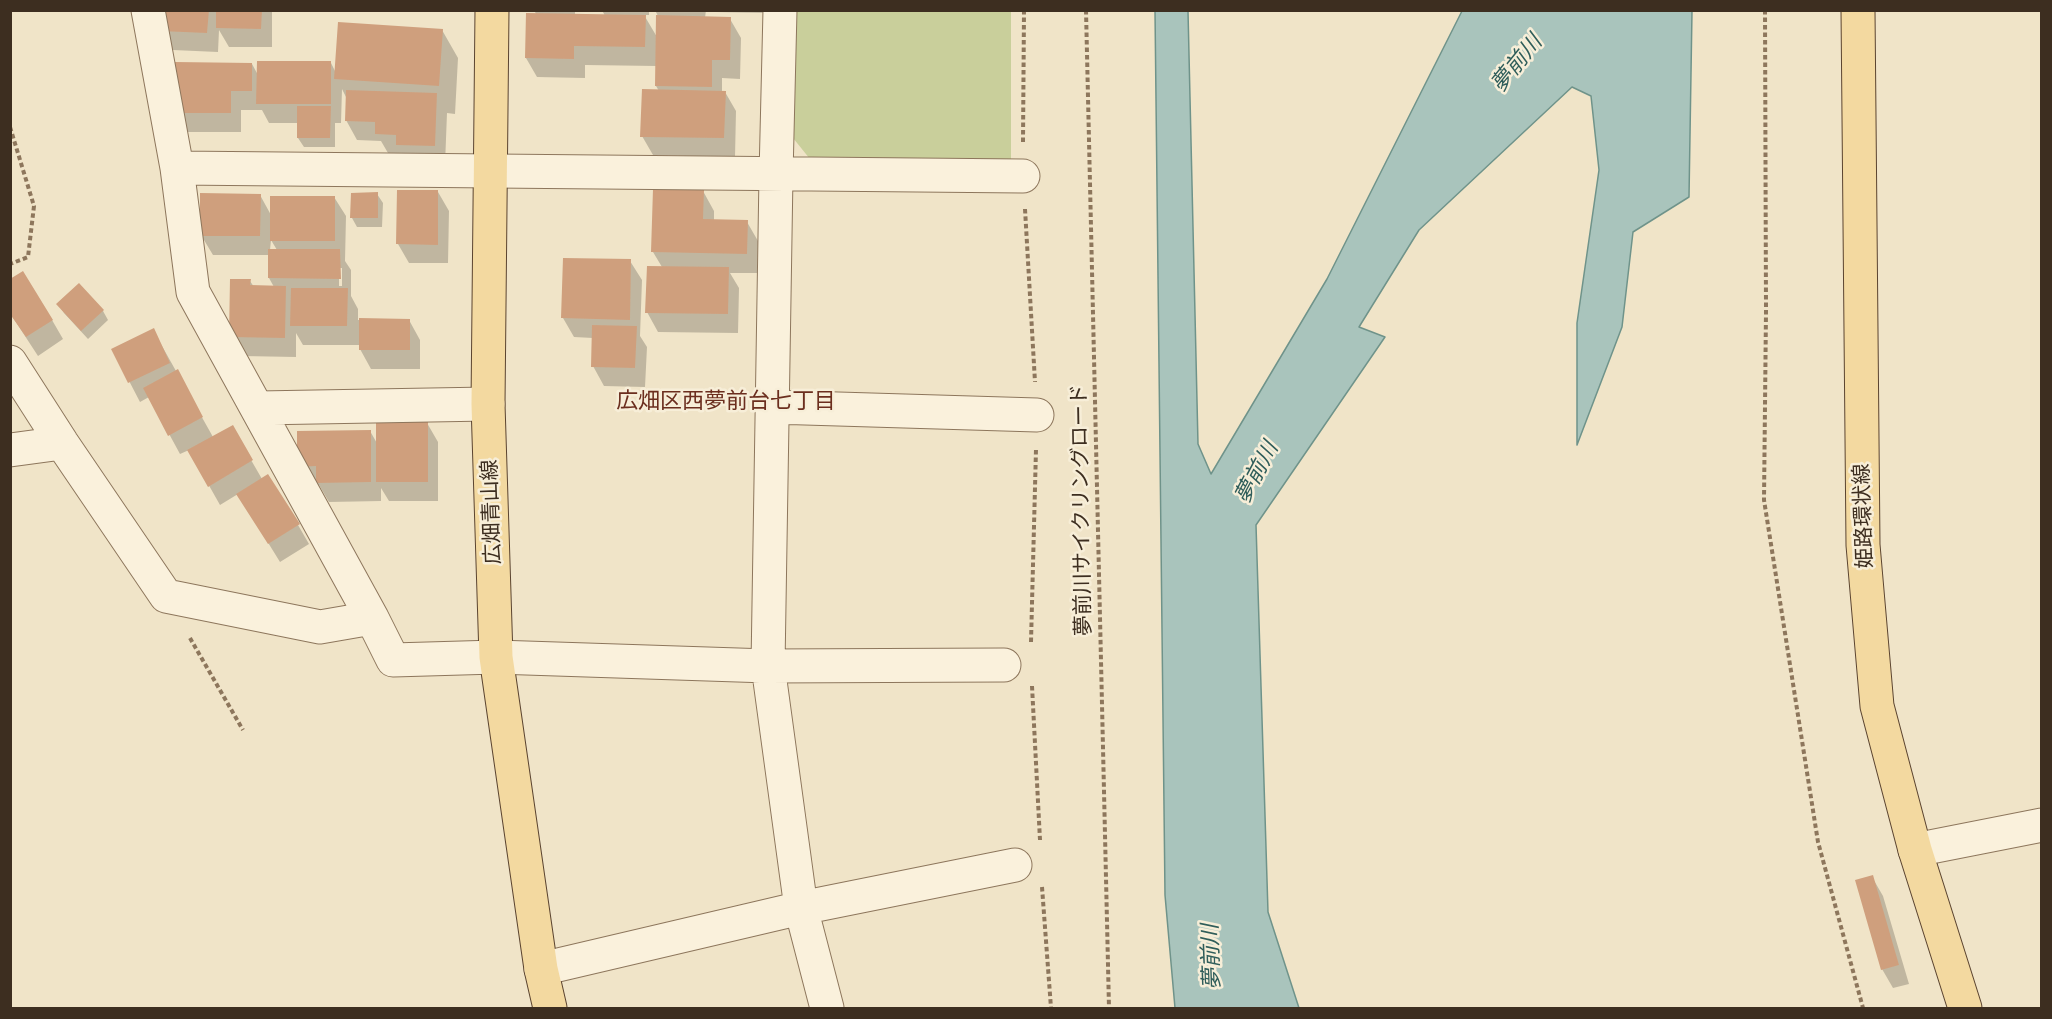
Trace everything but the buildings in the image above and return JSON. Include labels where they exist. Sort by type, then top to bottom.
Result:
[{"type":"main road","name":"広畑青山線","points":[[492,10],[488,404],[496,657],[541,969],[550,1008]]},
{"type":"main road","name":"姫路環状線","points":[[1858,10],[1863,545],[1877,706],[1915,850],[1965,1008]]},
{"type":"street","points":[[148,10],[177,168],[193,292],[393,660],[496,657],[768,666],[1022,665]]},
{"type":"street","points":[[780,10],[768,666],[801,908],[827,1008]]},
{"type":"street","points":[[177,168],[1023,176]]},
{"type":"street","points":[[10,362],[166,596],[320,627],[372,618]]},
{"type":"street","points":[[258,408],[488,404]]},
{"type":"street","points":[[772,407],[1037,415]]},
{"type":"street","points":[[10,450],[62,443]]},
{"type":"street","points":[[1915,850],[2042,825]]},
{"type":"street","points":[[541,969],[1027,857]]},
{"type":"path","points":[[1024,10],[1023,176],[1037,415],[1022,665],[1027,857]]},
{"type":"path","name":"夢前川サイクリングロード","points":[[1086,10],[1108,1008]]},
{"type":"path","points":[[1765,10],[1767,311],[1764,500],[1818,842],[1863,1008]]},
{"type":"path","points":[[10,127],[34,206],[28,256],[10,264]]},
{"type":"path","points":[[166,596],[243,730]]},
{"type":"path","points":[[1042,884],[1051,1008]]},
{"type":"green space","points":[[796,11],[1011,11],[1011,159],[810,159],[793,138]]},
{"type":"water","name":"夢前川","points":[[1155,11],[1188,11],[1198,444],[1211,474],[1327,279],[1462,11],[1692,11],[1689,197],[1633,232],[1622,327],[1577,445],[1577,323],[1599,170],[1591,96],[1572,87],[1419,230],[1359,327],[1385,337],[1256,525],[1268,912],[1299,1008],[1175,1008],[1165,895]]},
{"type":"district","name":"広畑区西夢前台七丁目","points":[[726,402]]}]
